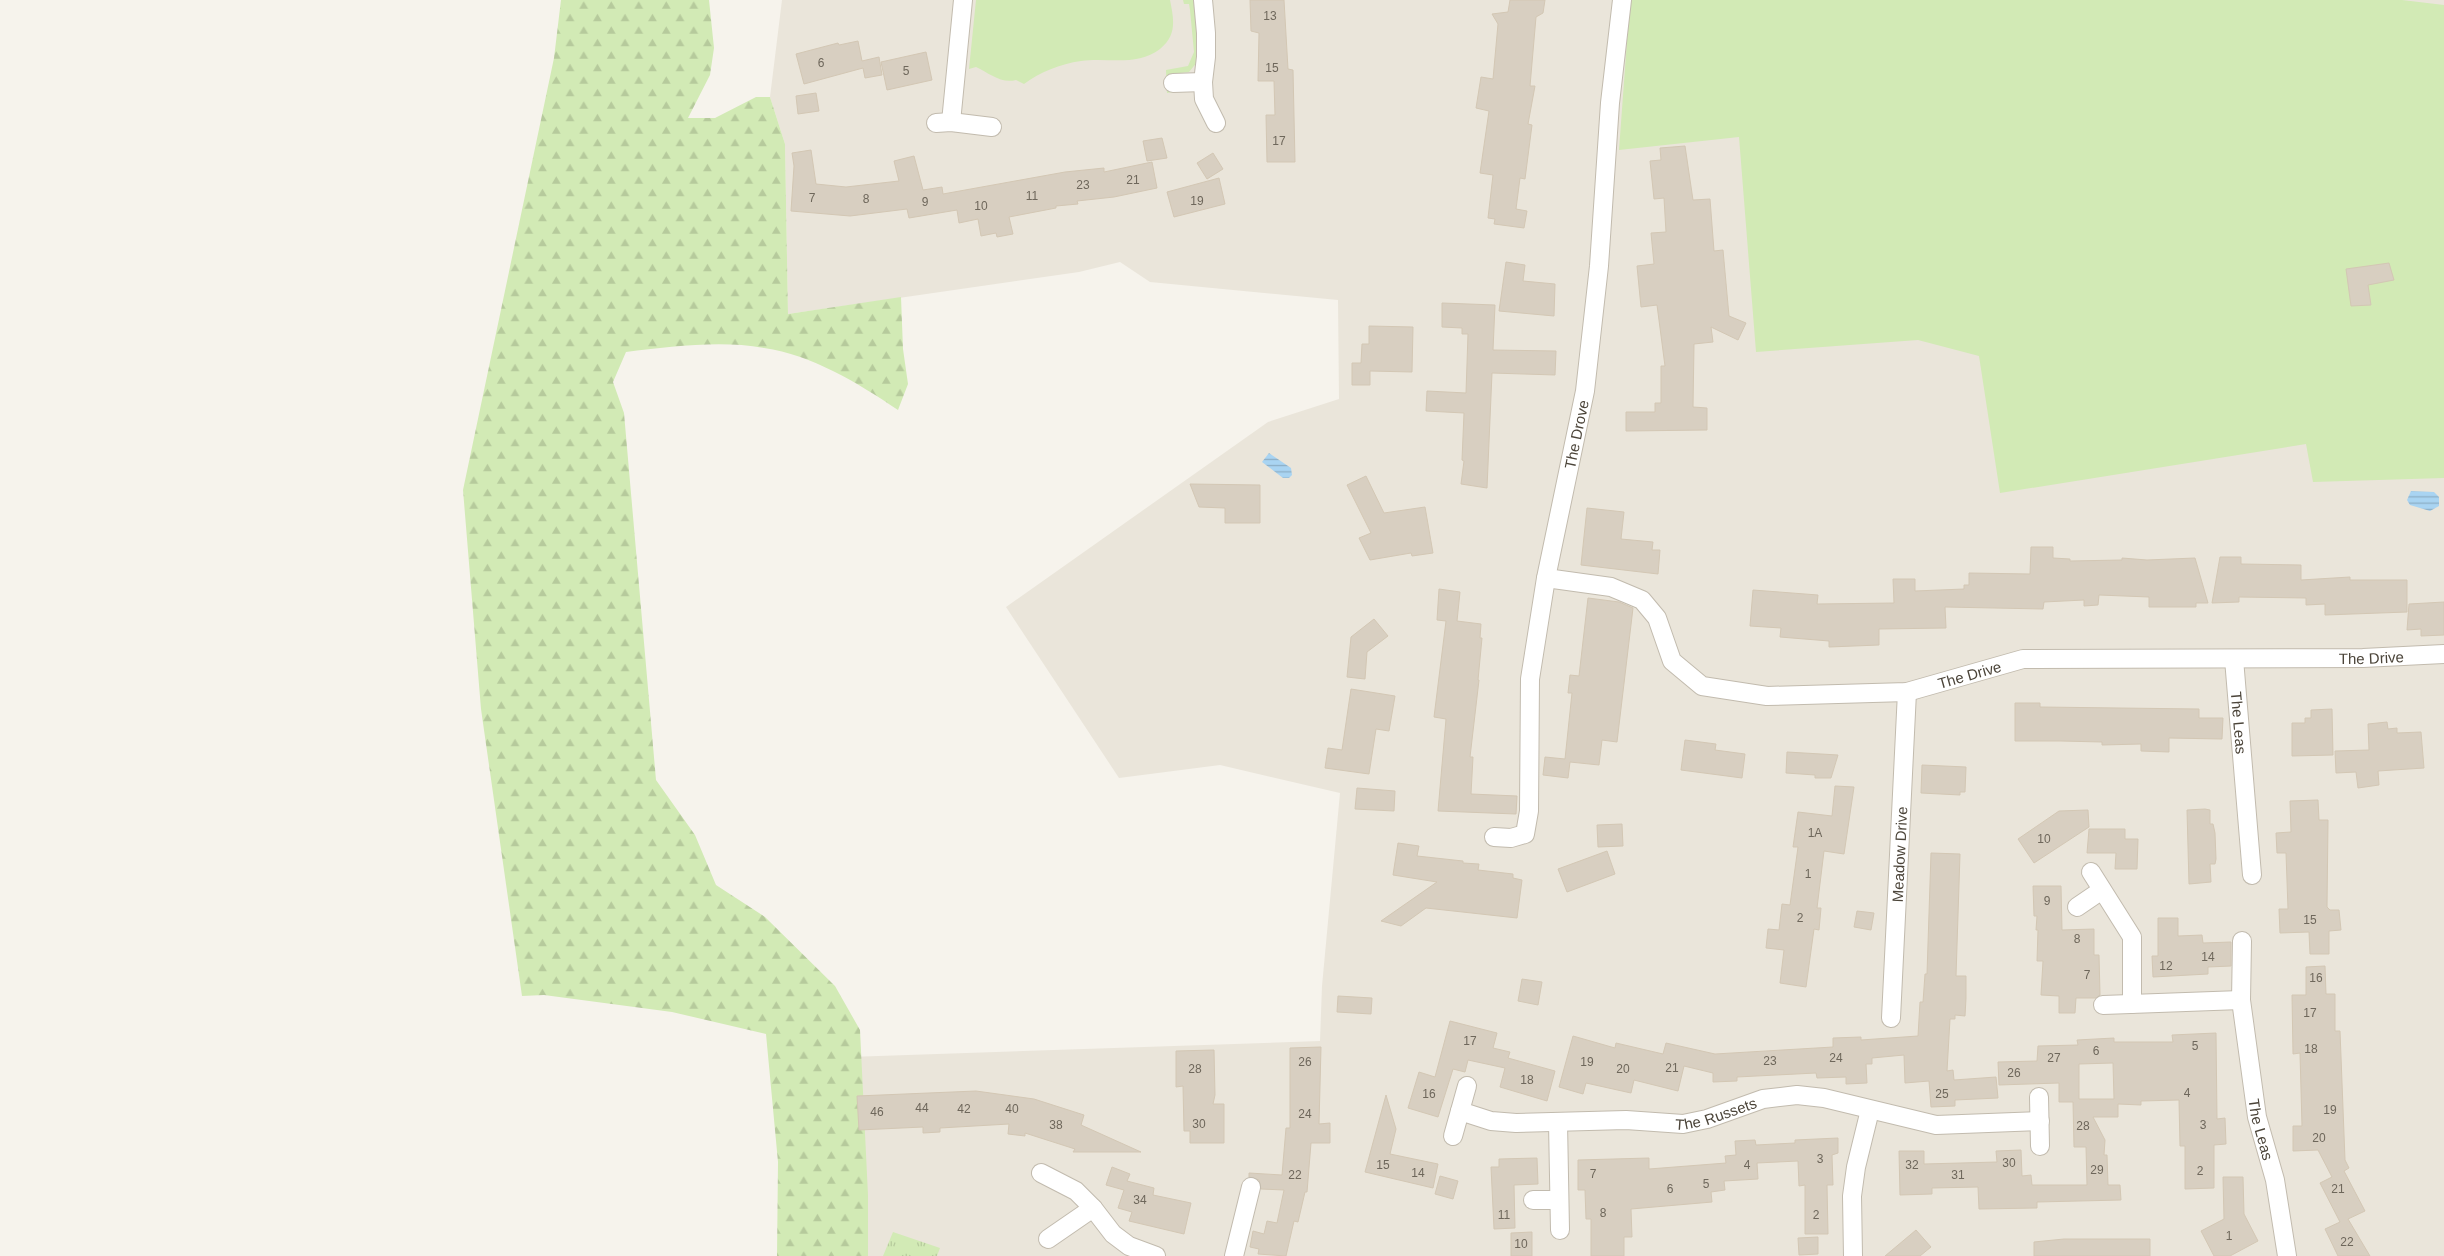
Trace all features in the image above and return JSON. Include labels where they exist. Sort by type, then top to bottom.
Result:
[{"type":"street","points":[[962,0],[943,123],[992,127]]},
{"type":"street","points":[[1203,0],[1206,57],[1202,82],[1204,100],[1216,123]]},
{"type":"street","name":"The Drove","points":[[1494,837],[1511,838],[1525,834],[1529,811],[1530,679],[1546,578],[1585,391],[1599,266],[1610,103],[1622,0]]},
{"type":"street","points":[[1173,83],[1202,82]]},
{"type":"street","name":"The Drive","points":[[1546,578],[1611,587],[1642,600],[1657,618],[1672,661],[1702,686],[1767,696],[1907,692],[2023,659],[2363,658],[2444,654]]},
{"type":"street","name":"The Leas","points":[[2234,659],[2252,875]]},
{"type":"street","name":"Meadow Drive","points":[[1891,1018],[1907,692]]},
{"type":"street","points":[[2091,872],[2132,937],[2132,1004]]},
{"type":"street","points":[[2077,907],[2102,890]]},
{"type":"street","name":"The Leas","points":[[2242,941],[2241,1000],[2257,1117],[2275,1180],[2287,1256]]},
{"type":"street","points":[[2103,1005],[2241,1000]]},
{"type":"street","points":[[1453,1136],[1467,1086]]},
{"type":"street","name":"The Russets","points":[[1460,1111],[1491,1121],[1516,1123],[1626,1120],[1683,1124],[1707,1119],[1763,1099],[1797,1095],[1824,1098],[1936,1125],[2040,1121]]},
{"type":"street","points":[[2039,1096],[2040,1146]]},
{"type":"street","points":[[1853,1256],[1852,1196],[1856,1167],[1870,1110]]},
{"type":"street","points":[[1558,1122],[1560,1230]]},
{"type":"street","points":[[1042,1173],[1076,1191],[1094,1208],[1113,1234],[1129,1246],[1156,1256]]},
{"type":"street","points":[[1234,1256],[1251,1187]]},
{"type":"street","points":[[1533,1200],[1559,1200]]},
{"type":"street","points":[[1048,1239],[1094,1208]]},
{"type":"shaded area","points":[[782,0],[2444,0],[2444,1256],[862,1256],[849,1057],[1320,1041],[1322,986],[1340,793],[1220,765],[1119,778],[1006,607],[1268,422],[1339,399],[1338,300],[1150,282],[1120,262],[1079,272],[788,314],[785,144],[770,97]]},
{"type":"green space","points":[[561,0],[709,0],[714,48],[710,75],[688,118],[715,118],[756,97],[770,97],[785,144],[788,314],[901,297],[903,349],[908,384],[898,410],[851,380],[817,364],[782,352],[747,346],[712,344],[626,352],[613,382],[624,413],[656,780],[695,835],[716,885],[765,917],[835,986],[860,1030],[868,1195],[868,1256],[777,1256],[778,1162],[766,1034],[672,1012],[544,995],[522,996],[481,709],[463,490],[554,58]]},
{"type":"green space","points":[[976,0],[1170,0],[1173,27],[1172,33],[1165,44],[1151,55],[1132,60],[1073,62],[1044,72],[1024,84],[1016,80],[1000,79],[976,67],[969,69]]},
{"type":"green space","points":[[1183,0],[1194,0],[1198,24],[1198,61],[1189,72],[1172,74],[1173,92],[1167,93],[1166,70],[1188,66],[1194,52],[1189,4],[1184,4]]},
{"type":"green space","points":[[1630,0],[2402,0],[2444,5],[2444,478],[2313,482],[2306,444],[2000,493],[1979,356],[1918,340],[1756,352],[1739,137],[1619,150]]},
{"type":"green space","points":[[893,1232],[940,1248],[937,1256],[883,1256]]},
{"type":"water","points":[[1269,453],[1291,468],[1292,475],[1289,478],[1283,478],[1262,462]]},
{"type":"water","points":[[2411,491],[2434,492],[2439,497],[2439,506],[2430,511],[2410,505],[2407,500]]},
{"type":"building","points":[[1250,0],[1284,0],[1288,69],[1293,70],[1295,162],[1267,162],[1266,115],[1275,115],[1274,81],[1258,81],[1259,33],[1251,31]]},
{"type":"building","points":[[1510,0],[1545,0],[1543,13],[1536,17],[1530,86],[1535,86],[1528,124],[1532,125],[1525,179],[1520,178],[1516,209],[1527,211],[1524,228],[1494,224],[1495,219],[1488,218],[1493,175],[1480,173],[1489,111],[1476,108],[1481,77],[1493,79],[1498,24],[1492,14],[1508,12]]},
{"type":"building","points":[[858,41],[862,61],[879,57],[882,75],[865,78],[863,68],[804,84],[796,54],[838,43],[839,45]]},
{"type":"building","points":[[926,52],[932,80],[887,90],[881,62]]},
{"type":"building","points":[[816,93],[819,111],[798,114],[796,96]]},
{"type":"building","points":[[1162,138],[1167,158],[1147,161],[1143,141]]},
{"type":"building","points":[[1685,146],[1693,200],[1710,199],[1714,251],[1723,250],[1729,316],[1746,323],[1738,340],[1711,327],[1713,342],[1694,344],[1693,407],[1707,408],[1707,430],[1626,431],[1626,412],[1655,412],[1655,403],[1661,403],[1661,366],[1665,366],[1657,305],[1641,307],[1637,266],[1654,264],[1651,233],[1666,232],[1664,198],[1654,199],[1650,161],[1661,160],[1660,148]]},
{"type":"building","points":[[811,150],[816,184],[846,187],[899,181],[894,161],[914,156],[923,190],[942,187],[943,194],[1065,172],[1104,168],[1104,172],[1152,162],[1157,188],[1114,197],[1077,201],[1078,204],[1056,206],[1056,208],[1009,217],[1013,234],[997,237],[996,233],[981,236],[978,219],[959,223],[957,210],[909,218],[907,209],[850,216],[791,211],[794,166],[792,153]]},
{"type":"building","points":[[1213,153],[1223,169],[1207,179],[1197,163]]},
{"type":"building","points":[[1219,178],[1225,204],[1174,217],[1167,192]]},
{"type":"building","points":[[1506,262],[1525,265],[1523,281],[1555,284],[1554,316],[1499,311]]},
{"type":"building","points":[[2389,263],[2394,280],[2368,285],[2371,305],[2351,306],[2346,269]]},
{"type":"building","points":[[1442,303],[1495,305],[1493,350],[1556,351],[1555,375],[1492,373],[1487,488],[1461,484],[1464,461],[1462,460],[1464,413],[1426,411],[1427,391],[1466,393],[1468,334],[1462,334],[1462,328],[1442,327]]},
{"type":"building","points":[[1369,326],[1413,327],[1412,372],[1370,371],[1370,385],[1352,385],[1352,363],[1361,363],[1362,344],[1369,344]]},
{"type":"building","points":[[1366,476],[1384,513],[1425,507],[1433,553],[1412,556],[1411,553],[1370,560],[1359,538],[1371,533],[1347,485]]},
{"type":"building","points":[[1190,484],[1260,485],[1260,523],[1225,523],[1225,508],[1199,507]]},
{"type":"building","points":[[1587,508],[1624,512],[1621,539],[1653,542],[1652,550],[1660,550],[1658,574],[1581,565]]},
{"type":"building","points":[[2031,547],[2053,547],[2053,558],[2070,559],[2070,561],[2122,560],[2122,558],[2147,560],[2195,558],[2208,603],[2196,603],[2196,607],[2149,607],[2149,597],[2099,595],[2098,605],[2084,606],[2084,600],[2044,602],[2043,609],[1945,607],[1946,628],[1879,629],[1879,645],[1829,647],[1829,641],[1780,637],[1781,628],[1750,626],[1753,590],[1818,595],[1817,604],[1894,603],[1893,579],[1915,579],[1915,591],[1964,589],[1964,585],[1969,585],[1969,573],[2030,574]]},
{"type":"building","points":[[2220,557],[2241,557],[2241,564],[2301,565],[2301,580],[2350,577],[2350,580],[2407,580],[2407,612],[2325,615],[2325,604],[2306,605],[2306,598],[2239,597],[2239,602],[2212,603]]},
{"type":"building","points":[[1439,589],[1460,592],[1457,621],[1481,624],[1479,680],[1470,757],[1473,757],[1471,794],[1517,796],[1516,814],[1438,811],[1446,719],[1434,717],[1446,621],[1437,620]]},
{"type":"building","points":[[1588,598],[1619,602],[1633,608],[1617,742],[1602,740],[1599,765],[1570,762],[1568,778],[1543,775],[1545,757],[1565,759],[1572,693],[1568,693],[1570,675],[1579,676]]},
{"type":"building","points":[[2444,602],[2444,635],[2421,636],[2421,629],[2407,630],[2409,604]]},
{"type":"building","points":[[1374,619],[1388,636],[1367,652],[1365,679],[1347,677],[1351,637]]},
{"type":"building","points":[[1351,689],[1395,696],[1389,731],[1376,729],[1369,774],[1325,768],[1328,748],[1342,750]]},
{"type":"building","points":[[2015,703],[2040,703],[2040,707],[2199,709],[2199,718],[2223,718],[2222,739],[2169,738],[2169,752],[2141,751],[2141,744],[2102,745],[2102,742],[2015,741]]},
{"type":"building","points":[[2332,709],[2333,755],[2292,756],[2292,723],[2305,723],[2305,718],[2311,718],[2311,710]]},
{"type":"building","points":[[2387,722],[2388,729],[2397,728],[2397,733],[2421,732],[2424,768],[2378,771],[2379,785],[2358,788],[2356,772],[2336,773],[2335,751],[2369,750],[2368,724]]},
{"type":"building","points":[[1685,740],[1716,744],[1715,750],[1745,754],[1742,778],[1681,770]]},
{"type":"building","points":[[1787,752],[1838,755],[1831,778],[1815,778],[1815,775],[1786,773]]},
{"type":"building","points":[[1922,765],[1966,767],[1965,792],[1960,792],[1960,795],[1921,793]]},
{"type":"building","points":[[1835,786],[1854,787],[1844,854],[1824,851],[1817,908],[1821,908],[1819,930],[1814,929],[1806,987],[1780,983],[1784,950],[1766,948],[1768,929],[1779,930],[1782,904],[1790,905],[1798,847],[1793,847],[1798,812],[1832,816]]},
{"type":"building","points":[[1357,788],[1395,791],[1394,811],[1355,809]]},
{"type":"building","points":[[2318,800],[2319,820],[2328,820],[2327,907],[2330,910],[2339,910],[2341,930],[2329,931],[2329,954],[2310,954],[2309,932],[2280,933],[2279,909],[2288,909],[2286,853],[2277,853],[2276,833],[2291,832],[2290,801]]},
{"type":"building","points":[[2088,810],[2089,827],[2034,863],[2018,839],[2059,811]]},
{"type":"building","points":[[2187,810],[2210,810],[2210,824],[2213,824],[2215,833],[2215,864],[2210,864],[2211,882],[2189,884]]},
{"type":"building","points":[[1622,824],[1623,846],[1598,847],[1597,825]]},
{"type":"building","points":[[2089,829],[2125,829],[2125,839],[2138,839],[2137,869],[2115,869],[2116,853],[2087,853]]},
{"type":"building","points":[[1398,843],[1419,846],[1417,856],[1479,864],[1478,870],[1513,874],[1513,878],[1522,880],[1517,918],[1426,908],[1401,926],[1381,921],[1437,882],[1393,875]]},
{"type":"building","points":[[1607,851],[1615,874],[1567,892],[1558,869]]},
{"type":"building","points":[[1931,853],[1960,854],[1956,976],[1966,976],[1965,1016],[1955,1015],[1955,1019],[1950,1019],[1947,1071],[1953,1070],[1954,1080],[1996,1077],[1998,1098],[1955,1100],[1955,1106],[1931,1107],[1929,1081],[1905,1083],[1904,1055],[1872,1058],[1872,1064],[1866,1064],[1867,1083],[1846,1084],[1846,1077],[1817,1078],[1816,1073],[1737,1077],[1737,1081],[1713,1082],[1713,1073],[1684,1066],[1678,1091],[1634,1080],[1631,1093],[1586,1083],[1583,1094],[1559,1087],[1573,1036],[1615,1048],[1616,1043],[1663,1054],[1666,1043],[1715,1054],[1833,1047],[1833,1038],[1861,1037],[1861,1040],[1918,1036],[1920,1002],[1923,1002],[1925,974],[1927,974]]},
{"type":"building","points":[[2033,886],[2061,886],[2062,930],[2094,929],[2094,955],[2099,955],[2100,995],[2096,998],[2076,998],[2075,1013],[2059,1013],[2059,996],[2041,995],[2043,961],[2037,961],[2038,930],[2036,930],[2037,916],[2034,916]]},
{"type":"building","points":[[1857,911],[1874,913],[1871,930],[1854,927]]},
{"type":"building","points":[[2158,918],[2178,918],[2178,936],[2202,935],[2203,943],[2231,942],[2231,966],[2208,967],[2208,974],[2153,977],[2152,956],[2158,956]]},
{"type":"building","points":[[2325,966],[2326,994],[2335,994],[2335,1031],[2340,1031],[2345,1160],[2349,1168],[2344,1171],[2365,1211],[2348,1219],[2370,1256],[2338,1256],[2325,1229],[2340,1222],[2320,1183],[2332,1177],[2318,1150],[2293,1151],[2293,1126],[2302,1126],[2300,1053],[2293,1054],[2292,995],[2306,995],[2306,967]]},
{"type":"building","points":[[1522,979],[1542,982],[1538,1005],[1518,1001]]},
{"type":"building","points":[[1338,996],[1372,998],[1371,1014],[1337,1012]]},
{"type":"building","points":[[1450,1021],[1497,1033],[1493,1048],[1510,1052],[1508,1058],[1555,1071],[1547,1101],[1500,1087],[1505,1068],[1468,1060],[1465,1072],[1453,1069],[1438,1117],[1408,1108],[1419,1072],[1435,1077]]},
{"type":"building","points":[[2216,1033],[2217,1119],[2225,1118],[2226,1144],[2214,1145],[2214,1188],[2185,1189],[2185,1146],[2180,1146],[2179,1100],[2141,1101],[2141,1105],[2118,1104],[2118,1117],[2093,1117],[2105,1140],[2104,1155],[2107,1155],[2108,1185],[2120,1185],[2121,1200],[2037,1202],[2037,1208],[1979,1209],[1978,1187],[1932,1188],[1932,1194],[1900,1195],[1899,1151],[1924,1151],[1924,1164],[1997,1162],[1996,1151],[2021,1150],[2022,1176],[2031,1175],[2032,1185],[2087,1185],[2086,1147],[2074,1147],[2073,1102],[2059,1102],[2059,1083],[1999,1085],[1998,1062],[2037,1061],[2038,1046],[2078,1045],[2077,1040],[2114,1038],[2114,1042],[2173,1042],[2172,1035]],"holes":[[[2113,1063],[2114,1099],[2079,1099],[2079,1064]]]},
{"type":"building","points":[[1321,1047],[1319,1124],[1330,1123],[1330,1143],[1311,1143],[1307,1192],[1305,1192],[1298,1222],[1294,1221],[1286,1256],[1258,1254],[1259,1249],[1250,1247],[1253,1231],[1264,1234],[1267,1221],[1277,1223],[1284,1190],[1261,1189],[1259,1180],[1249,1177],[1249,1173],[1282,1175],[1286,1128],[1290,1128],[1290,1048]]},
{"type":"building","points":[[1214,1050],[1215,1095],[1213,1104],[1224,1104],[1224,1143],[1190,1143],[1190,1131],[1184,1131],[1183,1086],[1176,1087],[1176,1051]]},
{"type":"building","points":[[976,1091],[1034,1099],[1084,1115],[1081,1125],[1141,1152],[1073,1152],[1075,1149],[1025,1133],[1025,1136],[1008,1134],[1009,1124],[940,1128],[940,1132],[923,1133],[923,1127],[859,1130],[857,1096]]},
{"type":"building","points":[[1386,1095],[1396,1129],[1390,1154],[1438,1164],[1433,1188],[1365,1172]]},
{"type":"building","points":[[1838,1138],[1838,1153],[1832,1155],[1833,1185],[1827,1185],[1828,1234],[1805,1234],[1805,1185],[1799,1186],[1798,1161],[1757,1163],[1758,1179],[1724,1181],[1725,1190],[1711,1192],[1712,1202],[1631,1209],[1632,1237],[1624,1237],[1624,1256],[1591,1256],[1591,1219],[1586,1219],[1585,1190],[1578,1190],[1578,1160],[1649,1158],[1649,1169],[1726,1163],[1725,1156],[1736,1155],[1735,1141],[1755,1140],[1756,1145],[1795,1143],[1795,1140]]},
{"type":"building","points":[[1537,1158],[1538,1184],[1514,1185],[1515,1228],[1494,1229],[1491,1167],[1499,1167],[1499,1159]]},
{"type":"building","points":[[1112,1167],[1130,1174],[1127,1181],[1154,1188],[1153,1195],[1191,1203],[1184,1234],[1129,1221],[1132,1212],[1118,1208],[1124,1190],[1106,1185]]},
{"type":"building","points":[[1440,1176],[1458,1181],[1453,1199],[1435,1194]]},
{"type":"building","points":[[2223,1177],[2243,1177],[2244,1214],[2258,1241],[2230,1256],[2214,1256],[2201,1231],[2224,1219]]},
{"type":"building","points":[[1916,1230],[1931,1247],[1920,1256],[1885,1256]]},
{"type":"building","points":[[1532,1232],[1532,1256],[1511,1256],[1511,1233]]},
{"type":"building","points":[[1818,1237],[1818,1254],[1799,1255],[1798,1238]]},
{"type":"building","points":[[2064,1239],[2150,1239],[2150,1256],[2034,1256],[2034,1242]]}]
